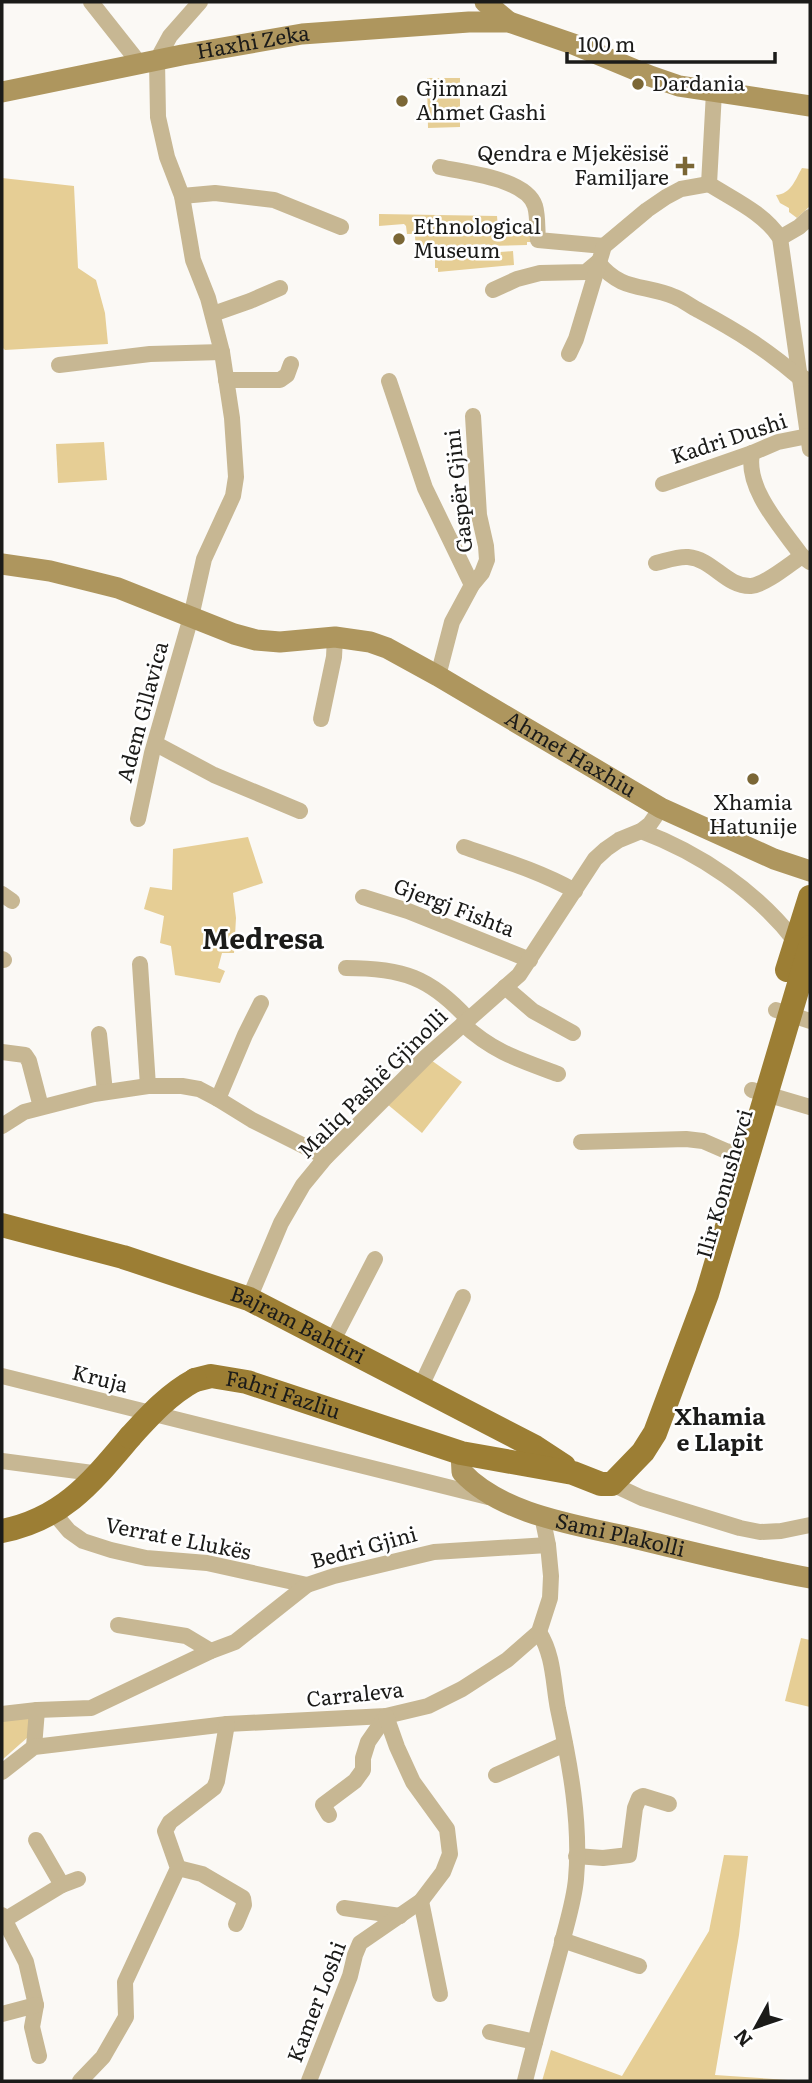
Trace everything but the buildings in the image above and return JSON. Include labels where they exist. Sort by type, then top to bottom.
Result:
[{"type":"main road","name":"Ilir Konushevci","points":[[611,1485],[628,1466],[632,1446],[659,1395],[760,1092],[792,1015],[805,945],[810,897]]},
{"type":"main road","name":"Bajram Bahtiri","points":[[2,1225],[124,1257],[249,1299],[535,1447],[573,1473]]},
{"type":"main road","name":"Fahri Fazliu","points":[[2,1531],[30,1524],[54,1513],[100,1474],[130,1437],[164,1402],[184,1386],[211,1376],[247,1382],[461,1453],[573,1473],[611,1485]]},
{"type":"street","points":[[91,2],[148,62],[200,2]]},
{"type":"street","points":[[485,2],[509,22],[573,44],[659,80],[690,89],[810,106]]},
{"type":"street","name":"Haxhi Zeka","points":[[2,92],[302,34],[469,22],[509,22]]},
{"type":"street","name":"Adem Gllavica","points":[[138,819],[152,753],[191,617],[204,559],[233,496],[236,477],[232,418],[222,352],[213,314],[194,260],[182,196],[167,157],[148,62]]},
{"type":"street","points":[[709,184],[714,92]]},
{"type":"street","points":[[440,167],[492,177],[517,187],[534,204],[538,240],[604,246]]},
{"type":"street","points":[[569,354],[576,340],[604,246],[666,197],[681,189],[709,184],[759,215],[780,238],[806,378],[809,442]]},
{"type":"street","points":[[182,196],[215,192],[274,200],[341,227]]},
{"type":"street","points":[[780,238],[810,217]]},
{"type":"street","points":[[598,262],[606,272],[630,286],[662,292],[677,298],[746,336],[806,378]]},
{"type":"street","points":[[493,290],[517,279],[540,273],[586,272],[598,262]]},
{"type":"street","points":[[213,314],[280,288]]},
{"type":"street","points":[[59,365],[150,354],[222,352]]},
{"type":"street","points":[[226,380],[280,380],[287,375],[291,364]]},
{"type":"street","points":[[389,381],[425,488],[472,585]]},
{"type":"street","name":"Gaspër Gjini","points":[[438,676],[452,622],[487,561],[479,515],[473,416]]},
{"type":"street","name":"Kadri Dushi","points":[[663,484],[778,442],[809,442]]},
{"type":"street","points":[[656,563],[688,556],[708,563],[731,581],[751,586],[806,559],[759,493],[750,466],[752,453]]},
{"type":"street","name":"Ahmet Haxhiu","points":[[2,564],[50,570],[118,587],[234,634],[256,640],[280,642],[335,637],[370,642],[387,648],[661,808],[774,859],[810,871]]},
{"type":"street","points":[[321,719],[334,657],[335,637]]},
{"type":"street","points":[[156,744],[214,775],[300,811]]},
{"type":"street","name":"Maliq Pashë Gjinolli","points":[[249,1299],[281,1223],[303,1185],[326,1157],[465,1022],[519,975],[595,859],[619,840],[641,831],[650,824],[661,808]]},
{"type":"street","points":[[641,831],[675,846],[722,873],[805,945]]},
{"type":"street","points":[[464,847],[550,877],[575,891]]},
{"type":"street","name":"Gjergj Fishta","points":[[363,897],[408,911],[530,960]]},
{"type":"street","points":[[140,964],[148,1086]]},
{"type":"street","points":[[346,968],[379,970],[416,977],[433,987],[481,1041],[498,1051],[558,1074]]},
{"type":"street","points":[[505,987],[533,1011],[573,1033]]},
{"type":"street","points":[[218,1098],[244,1035],[261,1003]]},
{"type":"street","points":[[99,1034],[105,1092]]},
{"type":"street","points":[[2,1052],[25,1055],[41,1107]]},
{"type":"street","points":[[2,1126],[24,1112],[105,1092],[148,1086],[182,1086],[200,1089],[252,1120],[326,1157]]},
{"type":"street","points":[[760,1092],[810,1107]]},
{"type":"street","points":[[581,1142],[685,1139],[704,1141],[740,1155]]},
{"type":"street","points":[[332,1342],[375,1259]]},
{"type":"street","points":[[420,1388],[463,1297]]},
{"type":"street","name":"Kruja","points":[[2,1376],[505,1502]]},
{"type":"street","name":"Sami Plakolli","points":[[461,1453],[462,1472],[482,1490],[542,1516],[810,1578]]},
{"type":"street","points":[[2,1461],[100,1474]]},
{"type":"street","points":[[611,1485],[642,1498],[740,1528],[781,1531],[810,1525]]},
{"type":"street","name":"Verrat e Llukës","points":[[54,1513],[69,1531],[83,1541],[111,1550],[146,1558],[207,1563],[307,1585]]},
{"type":"street","points":[[525,2081],[574,1890],[576,1856],[571,1777],[552,1667],[545,1642],[539,1632],[550,1598],[551,1576],[542,1516]]},
{"type":"street","name":"Bedri Gjini","points":[[2,1714],[91,1708],[235,1642],[307,1585],[434,1552],[548,1545]]},
{"type":"street","points":[[118,1625],[186,1636],[211,1651]]},
{"type":"street","name":"Carraleva","points":[[34,1747],[227,1724],[386,1716],[428,1706],[462,1689],[507,1660],[539,1632]]},
{"type":"street","points":[[2,1772],[34,1747],[37,1710]]},
{"type":"street","points":[[329,1815],[323,1805],[355,1781],[363,1770],[363,1758],[368,1742],[386,1716]]},
{"type":"street","name":"Kamer Loshi","points":[[309,2081],[360,1943],[421,1901],[443,1872],[450,1854],[447,1829],[413,1782],[386,1716]]},
{"type":"street","points":[[80,2081],[103,2057],[126,2017],[125,1982],[178,1868],[166,1831],[170,1822],[214,1788],[227,1724]]},
{"type":"street","points":[[496,1775],[565,1744]]},
{"type":"street","points":[[576,1856],[603,1858],[629,1855],[635,1808],[639,1798],[643,1796],[669,1804]]},
{"type":"street","points":[[36,1840],[70,1882],[4,1917],[26,1962],[36,2005],[32,2027],[38,2056]]},
{"type":"street","points":[[178,1868],[202,1874],[243,1898],[244,1905],[236,1924]]},
{"type":"street","points":[[421,1901],[440,1994]]},
{"type":"street","points":[[344,1908],[400,1916]]},
{"type":"street","points":[[562,1940],[639,1966]]},
{"type":"street","points":[[2,2014],[36,2005]]},
{"type":"street","points":[[489,2032],[535,2042]]},
{"type":"shaded area","points":[[427,78],[460,78],[460,127],[428,128]]},
{"type":"shaded area","points":[[802,168],[810,169],[810,206],[797,218],[789,212],[789,208],[780,203],[776,195],[789,189]]},
{"type":"shaded area","points":[[2,178],[74,186],[78,268],[96,280],[105,313],[108,344],[5,350],[2,347]]},
{"type":"shaded area","points":[[379,214],[497,216],[500,231],[530,232],[531,242],[527,242],[527,245],[485,244],[416,251],[415,236],[407,234],[404,224],[379,226]]},
{"type":"shaded area","points":[[513,251],[514,265],[438,272],[438,268],[435,268],[435,257]]},
{"type":"shaded area","points":[[104,442],[107,480],[58,483],[56,444]]},
{"type":"shaded area","points":[[248,837],[263,883],[233,893],[236,918],[234,953],[222,953],[218,968],[225,971],[220,983],[175,975],[171,946],[160,943],[164,916],[144,909],[150,887],[172,890],[173,849]]},
{"type":"shaded area","points":[[428,1058],[462,1082],[422,1133],[387,1104]]},
{"type":"shaded area","points":[[801,1638],[810,1640],[810,1707],[785,1701]]},
{"type":"shaded area","points":[[30,1716],[28,1737],[2,1760],[2,1718]]},
{"type":"shaded area","points":[[724,1855],[748,1856],[739,1935],[715,2075],[803,2081],[542,2081],[551,2050],[622,2076],[709,1931]]},
{"type":"place","name":"Dardania","points":[[638,84]]},
{"type":"place","name":"Gjimnazi Ahmet Gashi","points":[[402,101]]},
{"type":"place","name":"Qendra e Mjekësisë Familjare","points":[[685,166]]},
{"type":"place","name":"Ethnological Museum","points":[[399,239]]},
{"type":"place","name":"Xhamia Hatunije","points":[[753,779]]},
{"type":"district","name":"Medresa","points":[[263,939]]},
{"type":"district","name":"Xhamia e Llapit","points":[[720,1430]]}]
